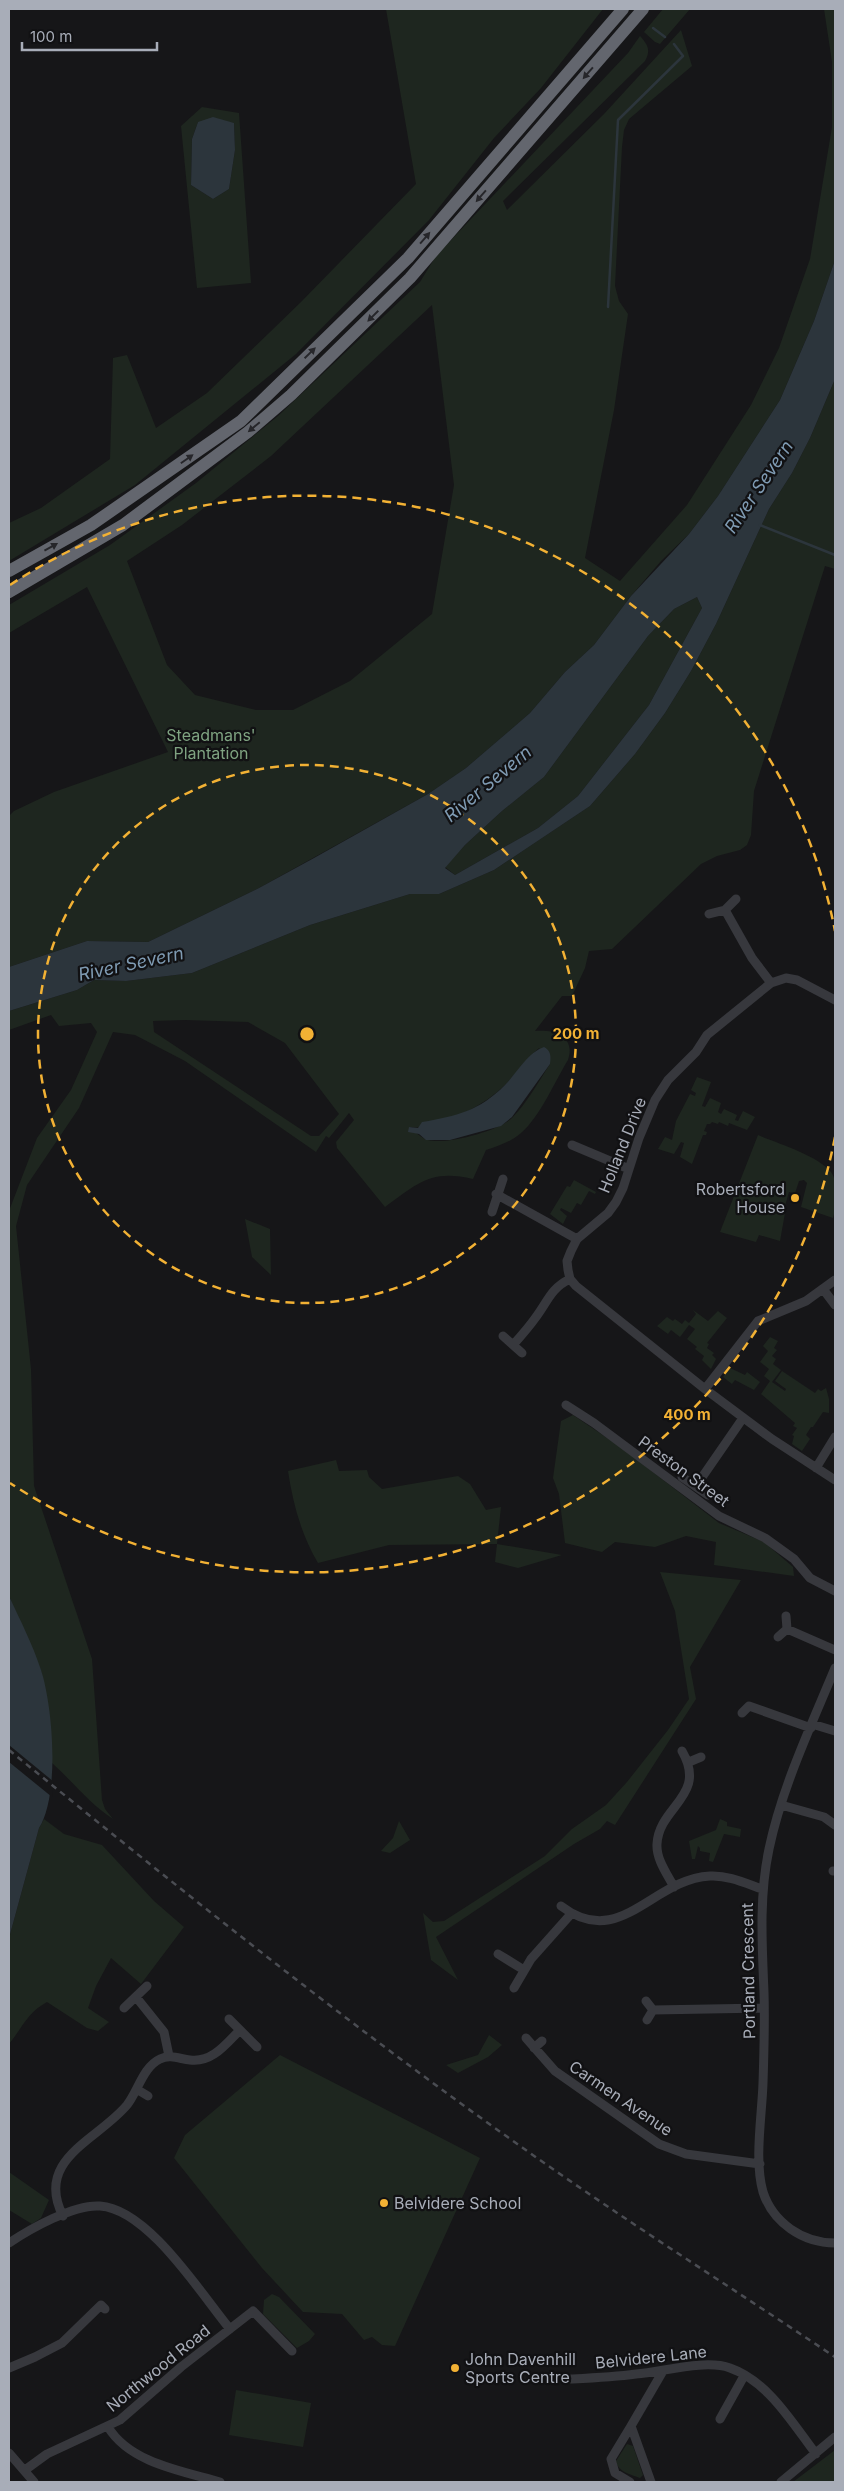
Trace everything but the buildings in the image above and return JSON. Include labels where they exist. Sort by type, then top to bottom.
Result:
[{"type":"highway","points":[[9,571],[91,525],[241,421],[408,258],[623,9]]},
{"type":"highway","points":[[9,592],[123,525],[248,432],[291,396],[410,278],[643,9]]},
{"type":"street","points":[[709,914],[725,910],[736,899]]},
{"type":"street","points":[[725,910],[752,958],[770,983],[786,978],[797,980],[835,1000]]},
{"type":"street","name":"Holland Drive","points":[[570,1279],[567,1261],[577,1239],[608,1213],[623,1188],[644,1125],[668,1080],[696,1052],[713,1030],[770,983]]},
{"type":"street","points":[[572,1145],[630,1169]]},
{"type":"street","points":[[492,1212],[502,1179]]},
{"type":"street","points":[[496,1194],[577,1239]]},
{"type":"street","points":[[514,1345],[538,1315],[549,1294],[570,1279],[576,1286],[743,1418],[835,1480]]},
{"type":"street","points":[[705,1389],[758,1322],[765,1317],[794,1306],[835,1280]]},
{"type":"street","points":[[823,1289],[835,1304]]},
{"type":"street","points":[[503,1336],[522,1353]]},
{"type":"street","name":"Preston Street","points":[[566,1405],[594,1423],[704,1506],[719,1516],[766,1538],[794,1559],[810,1578],[835,1591]]},
{"type":"street","points":[[696,1486],[743,1418]]},
{"type":"street","points":[[816,1468],[835,1437]]},
{"type":"street","points":[[682,1477],[708,1495]]},
{"type":"street","points":[[786,1616],[787,1629]]},
{"type":"street","points":[[778,1637],[787,1629]]},
{"type":"street","points":[[787,1629],[835,1650]]},
{"type":"street","name":"Portland Crescent","points":[[835,1668],[781,1805],[769,1849],[762,1889],[764,2008],[760,2164],[764,2193],[778,2217],[800,2235],[824,2243],[835,2243]]},
{"type":"street","points":[[746,1705],[811,1726],[835,1730]]},
{"type":"street","points":[[674,1887],[663,1867],[657,1846],[663,1826],[689,1786],[688,1762],[682,1752]]},
{"type":"street","points":[[688,1762],[701,1757]]},
{"type":"street","points":[[781,1805],[824,1818],[835,1825]]},
{"type":"street","points":[[561,1906],[571,1914],[591,1921],[613,1921],[674,1887],[697,1878],[721,1876],[762,1889]]},
{"type":"street","points":[[514,1988],[542,1945],[571,1914]]},
{"type":"street","points":[[498,1954],[524,1970]]},
{"type":"street","points":[[124,2008],[147,1986]]},
{"type":"street","points":[[136,1997],[164,2032],[169,2056]]},
{"type":"street","points":[[646,2001],[652,2010]]},
{"type":"street","points":[[652,2010],[764,2008]]},
{"type":"street","points":[[647,2020],[652,2010]]},
{"type":"street","points":[[229,2018],[257,2047]]},
{"type":"street","points":[[63,2216],[56,2203],[55,2186],[66,2161],[79,2144],[126,2106],[138,2090],[148,2069],[160,2059],[169,2056],[192,2060],[209,2058],[240,2030]]},
{"type":"street","name":"Carmen Avenue","points":[[526,2038],[555,2070],[659,2144],[686,2154],[760,2164]]},
{"type":"street","points":[[534,2048],[542,2042]]},
{"type":"street","points":[[138,2090],[148,2096]]},
{"type":"street","points":[[9,2243],[28,2231],[85,2207],[99,2206],[126,2214],[176,2260],[230,2329]]},
{"type":"street","points":[[9,2368],[62,2343],[101,2305]]},
{"type":"street","name":"Northwood Road","points":[[25,2470],[47,2454],[108,2427],[131,2412],[181,2366],[256,2308],[281,2347],[292,2351]]},
{"type":"street","name":"Belvidere Lane","points":[[571,2379],[718,2365],[732,2369],[770,2397],[816,2454]]},
{"type":"street","points":[[630,2482],[616,2473],[611,2460],[663,2371]]},
{"type":"street","points":[[720,2418],[744,2376]]},
{"type":"street","points":[[631,2426],[651,2482]]},
{"type":"street","points":[[108,2427],[115,2438],[129,2450],[177,2470],[220,2482]]},
{"type":"street","points":[[781,2482],[835,2437]]},
{"type":"street","points":[[9,2453],[34,2482]]},
{"type":"green space","points":[[386,9],[603,9],[541,88],[494,138],[429,220],[296,354],[135,485],[9,561],[9,523],[41,508],[110,459],[113,358],[127,355],[156,428],[207,393],[301,302],[416,184]]},
{"type":"green space","points":[[663,9],[690,9],[660,44],[644,32]]},
{"type":"green space","name":"Steadmans' Plantation","points":[[824,9],[835,9],[835,260],[814,321],[780,400],[718,496],[689,534],[661,561],[631,596],[594,645],[565,672],[530,713],[466,768],[428,794],[259,888],[148,942],[87,941],[9,967],[9,816],[14,811],[54,792],[168,752],[87,587],[9,633],[9,605],[110,545],[196,483],[278,416],[420,282],[436,256],[628,53],[640,36],[648,48],[645,61],[503,201],[507,210],[604,114],[681,30],[692,66],[629,119],[624,130],[622,147],[615,286],[619,301],[628,314],[614,410],[585,558],[620,581],[687,505],[751,405],[779,348],[810,259],[832,127],[832,62]],"holes":[[[432,305],[454,485],[432,614],[350,681],[293,710],[256,710],[195,695],[167,665],[127,561],[182,525],[271,456]]]},
{"type":"green space","points":[[202,107],[239,113],[251,283],[197,288],[181,126]],"holes":[[[198,122],[234,123],[235,150],[229,189],[213,199],[191,185],[192,139]]]},
{"type":"green space","points":[[835,379],[835,569],[825,566],[754,791],[751,835],[747,845],[740,850],[717,856],[701,864],[612,949],[589,951],[585,968],[572,996],[562,996],[535,1031],[549,1031],[562,1036],[569,1045],[568,1060],[535,1118],[513,1139],[486,1150],[473,1179],[459,1176],[435,1177],[416,1185],[385,1207],[337,1148],[336,1142],[354,1120],[349,1113],[329,1138],[326,1136],[316,1152],[185,1061],[135,1035],[113,1032],[79,1108],[27,1185],[16,1226],[31,1369],[34,1486],[92,1659],[102,1800],[105,1809],[113,1819],[89,1800],[52,1763],[49,1713],[41,1671],[9,1596],[9,1211],[37,1138],[71,1090],[97,1032],[91,1023],[59,1026],[51,1015],[9,1030],[9,1011],[77,990],[94,980],[126,981],[192,973],[310,925],[410,894],[439,894],[494,870],[590,806],[635,754],[665,713],[691,671],[716,624],[769,509],[792,473],[810,438]],"holes":[[[153,1021],[248,1022],[285,1043],[339,1114],[319,1136],[311,1136],[154,1032]],[[539,1048],[550,1064],[523,1106],[505,1123],[472,1136],[436,1141],[421,1137],[409,1127],[421,1127],[447,1121],[486,1101],[505,1085]]]},
{"type":"green space","points":[[697,597],[702,608],[649,705],[578,796],[538,828],[455,875],[445,867],[465,845],[502,811],[544,777],[648,636],[674,609]]},
{"type":"green space","points":[[697,1077],[711,1082],[702,1106],[705,1107],[710,1098],[721,1103],[718,1112],[721,1114],[724,1109],[737,1115],[735,1120],[738,1121],[743,1111],[755,1117],[747,1130],[729,1123],[728,1126],[719,1122],[718,1124],[712,1122],[707,1124],[704,1131],[707,1132],[706,1135],[703,1135],[692,1164],[680,1157],[684,1143],[681,1142],[674,1154],[658,1149],[665,1137],[672,1140],[676,1121],[690,1094],[695,1096],[696,1093],[691,1090]]},
{"type":"green space","points":[[758,1135],[817,1160],[831,1172],[834,1177],[836,1195],[836,1207],[833,1218],[801,1207],[807,1183],[804,1180],[799,1181],[795,1193],[789,1192],[785,1206],[777,1204],[775,1210],[785,1213],[780,1241],[759,1235],[756,1242],[720,1232]]},
{"type":"green space","points":[[574,1180],[596,1192],[595,1194],[589,1191],[581,1205],[577,1203],[571,1213],[561,1208],[560,1210],[567,1216],[563,1224],[550,1214],[567,1186],[570,1187]]},
{"type":"green space","points":[[245,1219],[270,1229],[271,1275],[252,1257]]},
{"type":"green space","points":[[693,1310],[708,1321],[718,1311],[727,1318],[707,1343],[709,1344],[707,1348],[714,1353],[712,1355],[716,1359],[711,1369],[702,1360],[704,1356],[695,1349],[697,1347],[687,1339],[695,1329],[689,1325],[680,1337],[671,1330],[668,1334],[657,1326],[667,1317],[673,1321],[675,1319],[682,1324],[685,1320],[689,1323],[696,1314]]},
{"type":"green space","points":[[770,1337],[778,1341],[774,1348],[777,1350],[772,1356],[776,1359],[773,1364],[781,1370],[772,1382],[785,1391],[786,1389],[775,1381],[782,1371],[815,1393],[818,1389],[821,1391],[826,1388],[829,1399],[829,1413],[823,1412],[813,1427],[811,1427],[806,1435],[810,1439],[802,1451],[792,1444],[794,1436],[792,1435],[797,1428],[793,1426],[795,1423],[761,1394],[770,1381],[764,1376],[769,1369],[760,1362],[768,1351],[763,1346]]},
{"type":"green space","points":[[730,1368],[745,1375],[747,1372],[760,1382],[754,1390],[735,1380],[732,1384],[723,1377]]},
{"type":"green space","points":[[573,1415],[619,1446],[719,1523],[764,1542],[793,1567],[794,1576],[714,1565],[716,1542],[686,1536],[655,1547],[615,1542],[602,1552],[565,1543],[559,1494],[553,1478],[561,1421]]},
{"type":"green space","points":[[336,1460],[339,1471],[367,1470],[369,1477],[382,1489],[458,1476],[470,1484],[486,1510],[501,1507],[497,1544],[389,1545],[318,1563],[298,1518],[288,1471]]},
{"type":"green space","points":[[497,1544],[562,1555],[518,1568],[495,1562]]},
{"type":"green space","points":[[660,1572],[741,1580],[690,1667],[696,1699],[615,1825],[607,1821],[600,1829],[574,1844],[436,1937],[458,1980],[431,1960],[423,1913],[433,1922],[444,1921],[545,1856],[572,1829],[606,1805],[627,1782],[668,1730],[689,1699],[675,1611]]},
{"type":"green space","points":[[44,1819],[64,1834],[102,1845],[154,1901],[184,1927],[141,1984],[111,1958],[96,1986],[88,2008],[109,2022],[98,2031],[87,2028],[47,2002],[30,2015],[9,2044],[9,1938],[39,1828]]},
{"type":"green space","points":[[720,1819],[727,1822],[727,1826],[741,1829],[740,1837],[724,1834],[713,1862],[709,1861],[710,1853],[700,1851],[698,1846],[695,1859],[692,1859],[689,1841],[716,1830]]},
{"type":"green space","points":[[399,1821],[410,1840],[390,1853],[381,1851],[393,1838]]},
{"type":"green space","points":[[489,2035],[502,2045],[488,2057],[458,2073],[446,2065],[478,2055]]},
{"type":"green space","points":[[280,2055],[480,2158],[395,2346],[382,2345],[372,2337],[364,2340],[342,2314],[303,2312],[262,2268],[174,2158],[185,2135]]},
{"type":"green space","points":[[9,2172],[49,2200],[41,2218],[32,2224],[9,2210]]},
{"type":"green space","points":[[272,2294],[279,2297],[315,2334],[309,2341],[297,2348],[263,2314],[264,2300]]},
{"type":"green space","points":[[236,2390],[311,2403],[303,2447],[229,2435]]},
{"type":"green space","points":[[627,2444],[633,2446],[643,2475],[640,2478],[625,2472],[617,2465],[616,2461]]},
{"type":"green space","points":[[835,2450],[835,2482],[793,2482]]},
{"type":"water","points":[[213,117],[234,123],[235,150],[229,189],[213,199],[191,185],[192,139],[198,122]]},
{"type":"water","name":"River Severn","points":[[835,260],[835,379],[810,438],[792,473],[769,509],[716,624],[691,671],[665,713],[635,754],[590,806],[494,870],[439,894],[410,894],[310,925],[192,973],[126,981],[94,980],[77,990],[9,1011],[9,967],[87,941],[148,942],[259,888],[314,858],[428,794],[466,768],[530,713],[565,672],[594,645],[631,596],[689,534],[718,496],[780,400],[814,321]],"holes":[[[697,597],[702,608],[649,705],[578,796],[538,828],[455,875],[445,868],[465,845],[502,811],[544,777],[648,636],[674,609]]]},
{"type":"water","points":[[544,1047],[550,1054],[550,1064],[512,1117],[501,1126],[450,1140],[426,1140],[419,1134],[408,1132],[409,1127],[418,1128],[422,1122],[457,1115],[477,1107],[505,1085],[532,1054]]},
{"type":"water","points":[[9,1596],[30,1642],[45,1686],[51,1728],[52,1773],[46,1813],[39,1828],[9,1938]]},
{"type":"pier","points":[[9,1745],[54,1782],[52,1797],[9,1762]]},
{"type":"waterway","points":[[653,28],[665,37]]},
{"type":"waterway","points":[[608,307],[618,120],[683,56],[674,44]]},
{"type":"waterway","points":[[760,525],[835,555]]},
{"type":"railway","points":[[9,1750],[212,1914],[419,2073],[560,2174],[835,2357]]},
{"type":"place","name":"Robertsford House","points":[[795,1198]]},
{"type":"place","name":"Belvidere School","points":[[384,2203]]},
{"type":"place","name":"John Davenhill Sports Centre","points":[[455,2368]]}]
